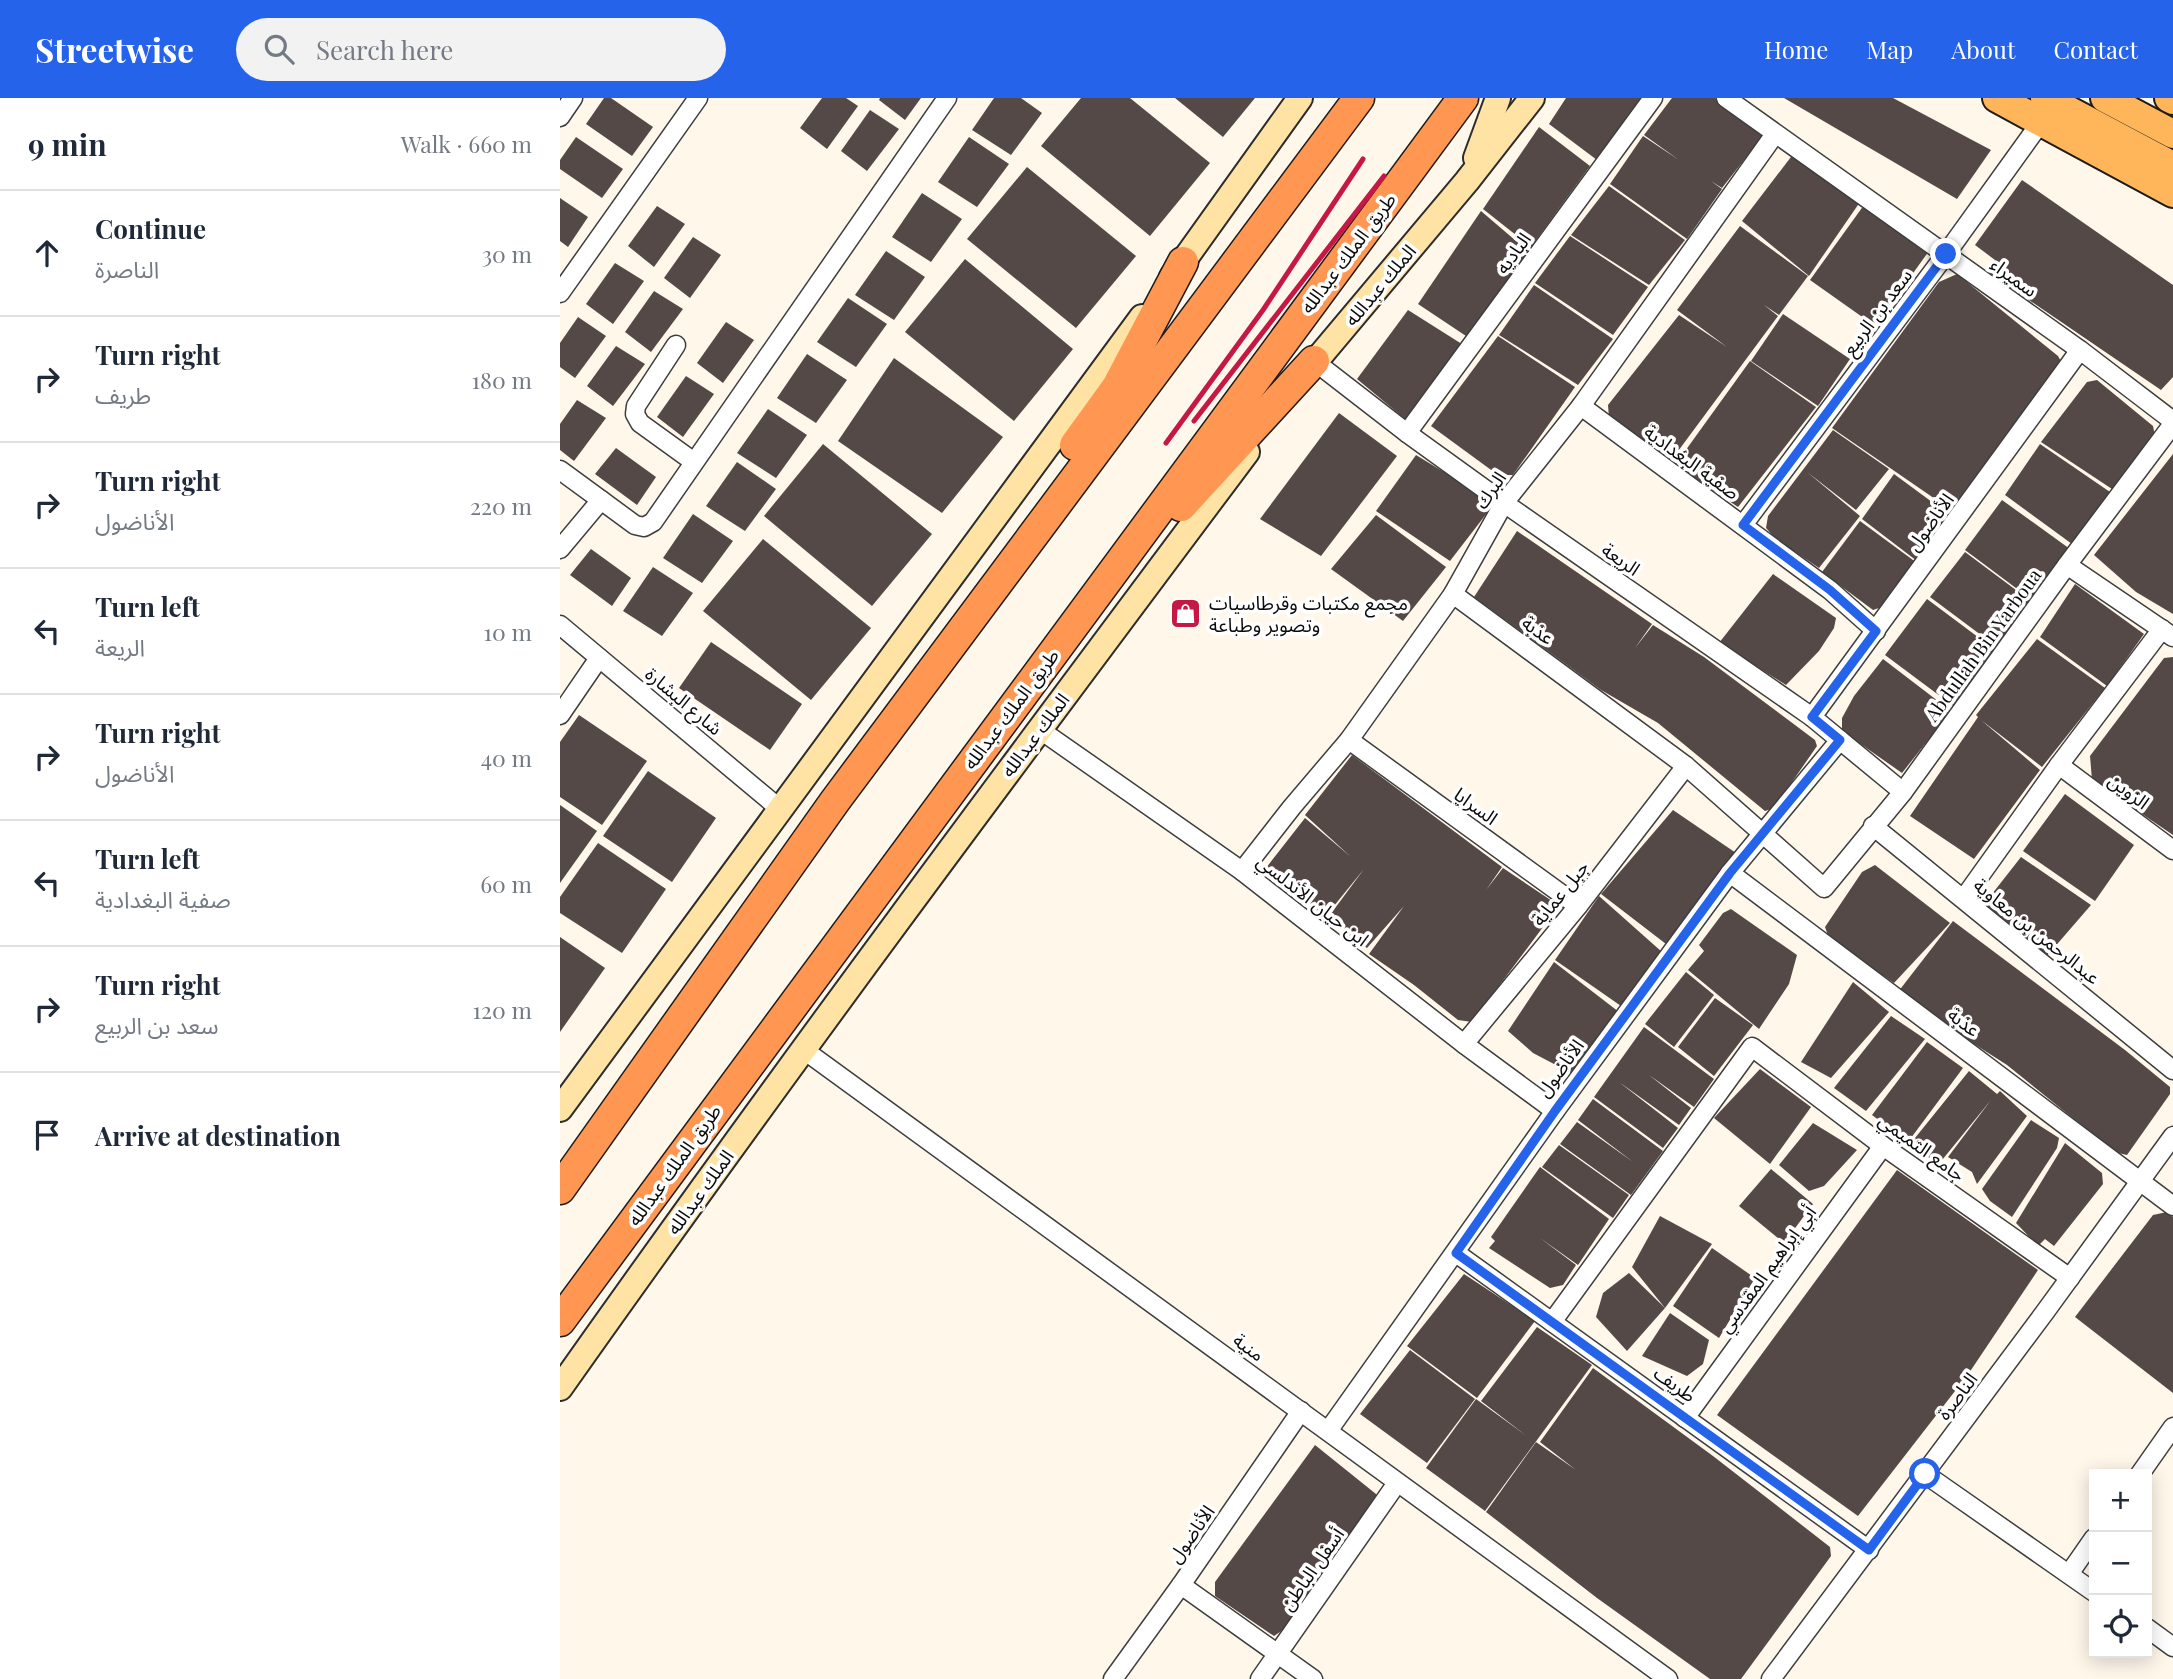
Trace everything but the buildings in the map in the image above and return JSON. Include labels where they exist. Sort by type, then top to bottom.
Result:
[{"type":"highway","points":[[560,1189],[835,801],[1359,98]]},
{"type":"highway","name":"طريق الملك عبدالله","points":[[564,1317],[899,859],[1463,98]]},
{"type":"highway","points":[[835,801],[873,724],[1117,387],[1184,262]]},
{"type":"highway","points":[[899,859],[974,779],[1171,517],[1314,361]]},
{"type":"main road","points":[[560,1109],[1184,262],[1300,98]]},
{"type":"main road","points":[[1467,181],[1498,98]]},
{"type":"main road","name":"الملك عبدالله","points":[[560,1388],[1039,729],[1314,361],[1467,181],[1532,98]]},
{"type":"main road","points":[[1997,98],[2043,110],[2173,166]]},
{"type":"main road","points":[[2105,98],[2173,134]]},
{"type":"main road","points":[[2043,110],[2173,193]]},
{"type":"street","points":[[560,117],[573,98]]},
{"type":"street","points":[[560,293],[698,98]]},
{"type":"street","points":[[560,470],[635,525],[644,527],[653,522],[947,98]]},
{"type":"street","name":"الباديه","points":[[1407,433],[1653,98]]},
{"type":"street","name":"سميراء","points":[[1726,98],[2080,350],[2173,423]]},
{"type":"street","name":"سعد بن الربيع","points":[[1743,525],[1946,254],[2043,110]]},
{"type":"street","name":"البرك","points":[[1242,871],[1349,740],[1453,594],[1504,503],[1581,406],[1775,134]]},
{"type":"street","points":[[676,345],[636,406],[635,414],[640,423],[694,462]]},
{"type":"street","name":"الأناضول","points":[[1812,717],[2080,350]]},
{"type":"street","name":"الريعة","points":[[1314,361],[1504,503],[1812,717],[1903,792]]},
{"type":"street","name":"صفية البغدادية","points":[[1581,406],[1830,590],[1876,631]]},
{"type":"street","name":"Abdullah Bin Yarboua","points":[[1824,888],[1903,792],[2173,423]]},
{"type":"street","points":[[560,549],[601,500]]},
{"type":"street","points":[[1964,898],[2059,765],[2168,633],[2067,565]]},
{"type":"street","name":"عذبة","points":[[1453,594],[1686,766],[1824,888]]},
{"type":"street","name":"شارع البشارة","points":[[560,625],[780,809]]},
{"type":"street","points":[[560,715],[599,658]]},
{"type":"street","name":"ابن حيان الأندلسي","points":[[1039,729],[1242,871],[1464,1044],[1555,1111]]},
{"type":"street","name":"السرايا","points":[[1349,740],[1578,906]]},
{"type":"street","name":"الأناضول","points":[[1328,1431],[1555,1111],[1730,873],[1840,740]]},
{"type":"street","name":"الزوين","points":[[2059,765],[2173,850]]},
{"type":"street","name":"جبل عماية","points":[[1464,1044],[1578,906],[1686,766]]},
{"type":"street","name":"عبدالرحمن بن معاوية","points":[[1873,826],[2173,1070]]},
{"type":"street","name":"عذبة","points":[[1730,873],[2173,1206]]},
{"type":"street","name":"جامع التميمي","points":[[1552,1322],[1752,1047],[1883,1146],[2070,1278]]},
{"type":"street","name":"منية","points":[[804,1050],[1668,1679]]},
{"type":"street","name":"الناصرة","points":[[1771,1679],[2173,1136]]},
{"type":"street","name":"أبي إبراهيم المقدسي","points":[[1685,1418],[1883,1146]]},
{"type":"street","name":"طريف","points":[[1456,1253],[1869,1550]]},
{"type":"street","name":"الأناضول","points":[[1113,1679],[1181,1586],[1301,1411]]},
{"type":"street","points":[[2144,1469],[2173,1427]]},
{"type":"street","points":[[1925,1474],[2089,1589]]},
{"type":"street","name":"أسفل الباطن","points":[[1259,1679],[1397,1483]]},
{"type":"street","points":[[2068,1574],[2089,1545]]},
{"type":"street","points":[[1181,1586],[1313,1679]]},
{"type":"street","points":[[2152,1632],[2173,1647]]},
{"type":"railway","points":[[1166,443],[1263,310],[1363,159]]},
{"type":"railway","points":[[1194,421],[1384,176]]},
{"type":"place","name":"مجمع مكتبات وقرطاسيات وتصوير وطباعة","points":[[1186,614]]},
{"type":"route","points":[[1925,1474],[1869,1550],[1456,1253],[1555,1111],[1730,873],[1840,740],[1812,717],[1876,631],[1830,590],[1743,525],[1946,254]]}]
